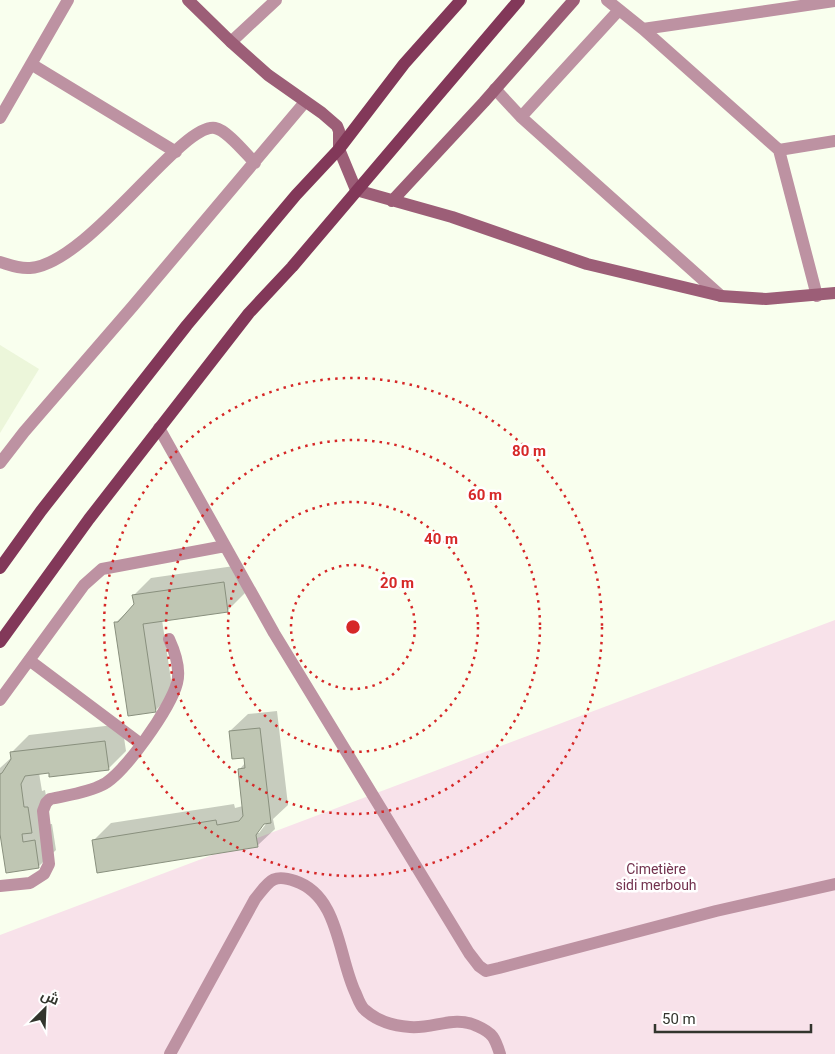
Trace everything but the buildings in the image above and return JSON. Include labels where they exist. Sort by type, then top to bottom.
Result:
[{"type":"main road","points":[[0,568],[41,511],[187,325],[296,195],[338,149],[404,64],[461,0]]},
{"type":"main road","points":[[0,641],[53,567],[249,313],[292,267],[519,0]]},
{"type":"street","points":[[0,118],[68,0]]},
{"type":"street","points":[[188,0],[268,75],[337,126],[339,131],[338,149],[356,190],[452,217],[587,264],[721,296],[766,299],[835,293]]},
{"type":"street","points":[[231,42],[276,0]]},
{"type":"street","points":[[392,201],[574,0]]},
{"type":"street","points":[[607,0],[644,29],[779,150],[817,296]]},
{"type":"street","points":[[644,29],[835,1]]},
{"type":"street","points":[[521,117],[619,10]]},
{"type":"street","points":[[31,64],[176,152]]},
{"type":"street","points":[[495,89],[521,117],[721,296]]},
{"type":"street","points":[[0,463],[24,432],[134,306],[305,102]]},
{"type":"street","points":[[0,262],[16,268],[30,268],[42,266],[61,256],[85,240],[176,152],[198,133],[206,129],[214,128],[223,131],[254,163]]},
{"type":"street","points":[[779,150],[835,141]]},
{"type":"street","points":[[159,428],[274,633],[468,954],[486,971],[716,911],[835,884]]},
{"type":"street","points":[[0,700],[84,585],[102,569],[225,546]]},
{"type":"street","points":[[0,886],[30,883],[44,874],[49,864],[43,811],[50,798],[102,785],[112,779],[125,766],[141,744],[162,713],[177,683],[176,659],[168,639]]},
{"type":"street","points":[[29,660],[141,744]]},
{"type":"street","points":[[170,1054],[255,898],[270,880],[282,877],[298,882],[321,898],[337,931],[350,982],[364,1010],[387,1024],[412,1028],[458,1020],[472,1024],[484,1029],[495,1038],[500,1054]]},
{"type":"shaded area","points":[[0,345],[39,369],[0,433]]},
{"type":"green space","name":"Cimetière sidi merbouh","points":[[835,620],[835,1054],[0,1054],[0,935]]}]
